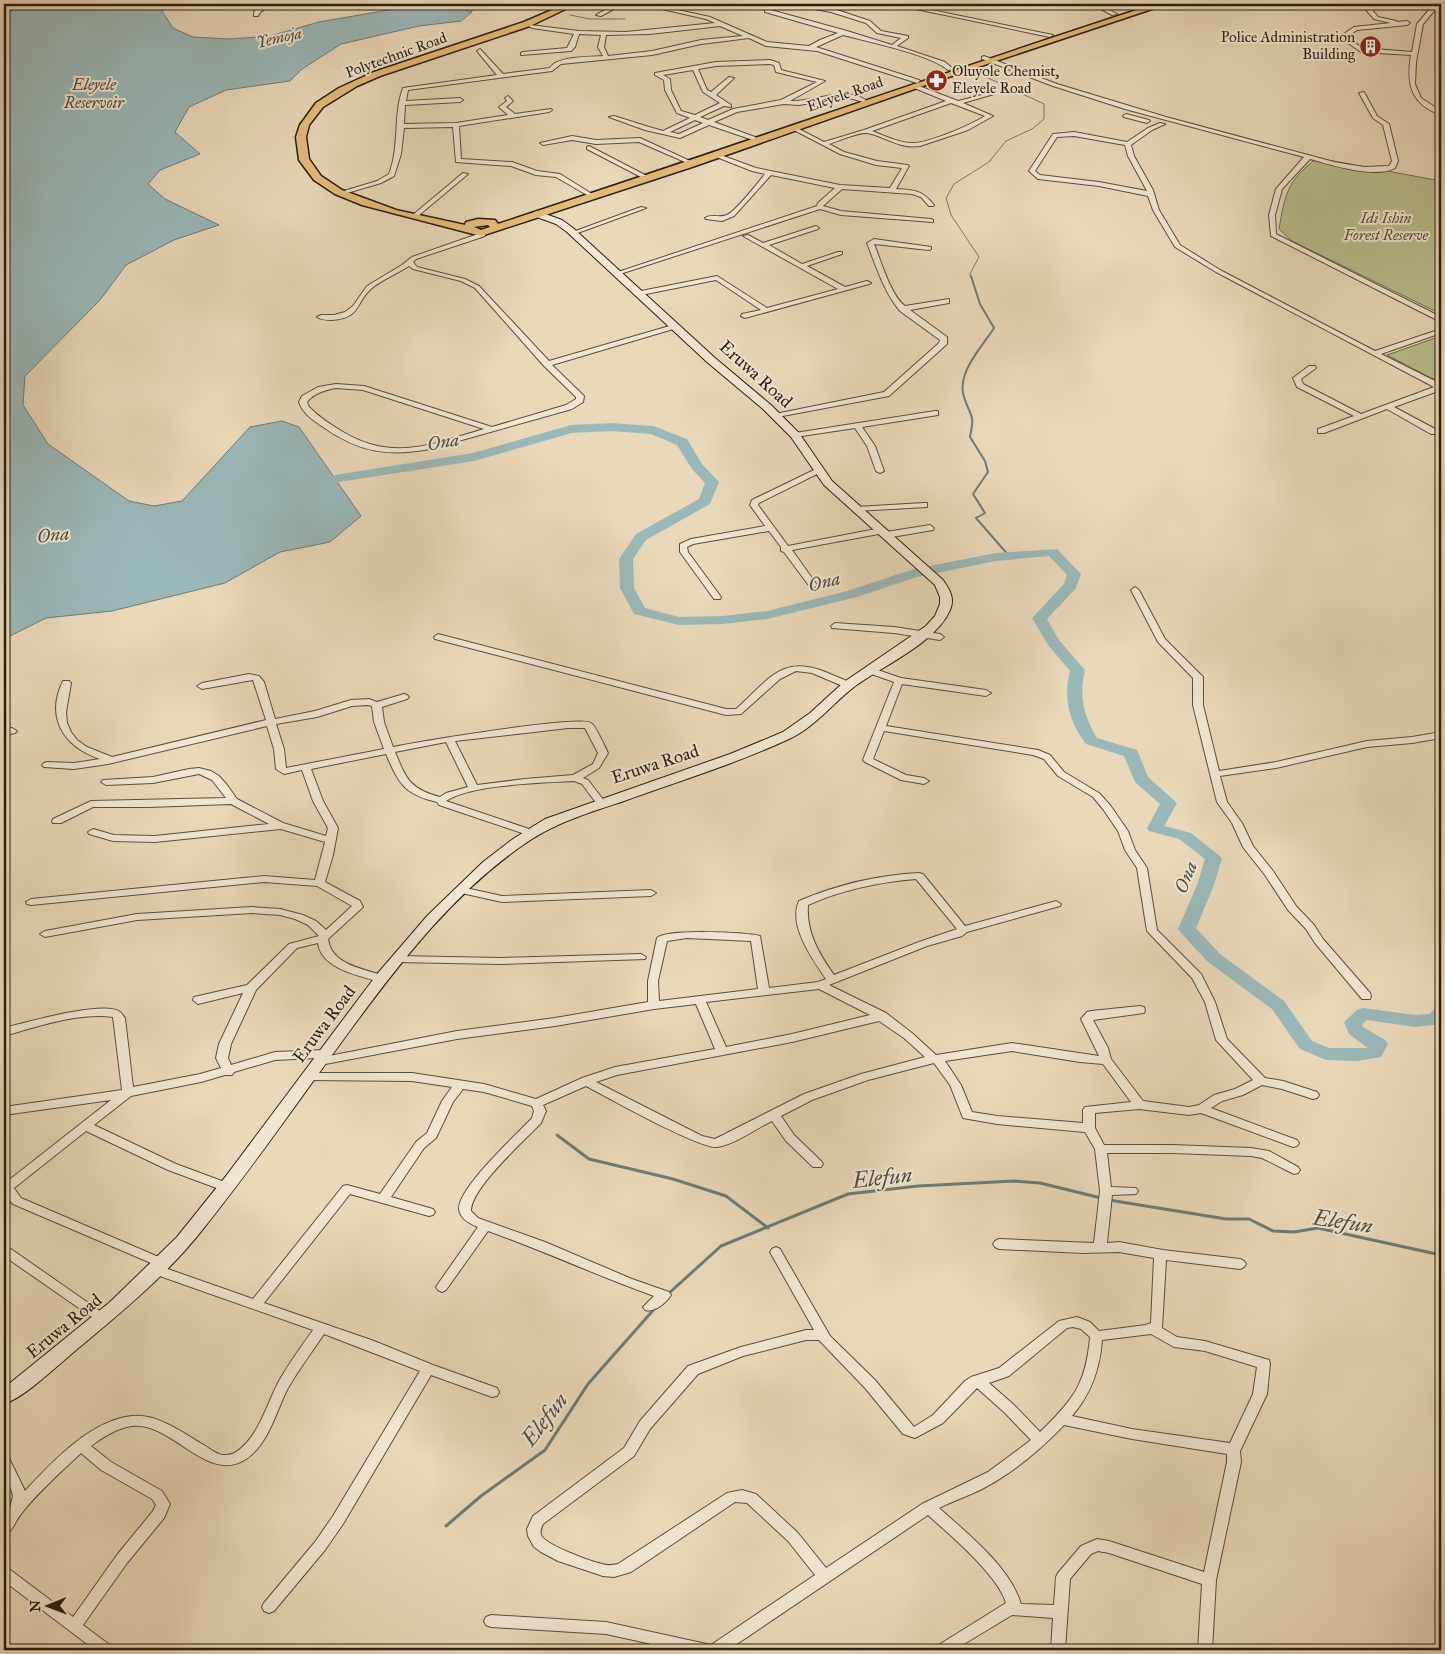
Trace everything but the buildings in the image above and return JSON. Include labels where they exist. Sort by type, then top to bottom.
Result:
[{"type":"main road","name":"Polytechnic Road","points":[[469,228],[388,212],[358,201],[329,186],[318,177],[304,158],[301,149],[303,129],[320,106],[340,91],[358,82],[527,24],[572,4]]},
{"type":"main road","name":"Polytechnic Road","points":[[469,228],[377,204],[347,191],[324,176],[309,152],[310,128],[315,119],[327,106],[347,92],[369,81],[532,26],[579,4]]},
{"type":"main road","name":"Eleyele Road","points":[[984,60],[1147,4]]},
{"type":"main road","name":"Eleyele Road","points":[[534,214],[716,156],[955,69],[1164,4]]},
{"type":"main road","name":"Eleyele Road","points":[[622,185],[643,176],[863,100],[916,84]]},
{"type":"main road","name":"Eleyele Road","points":[[534,214],[602,191]]},
{"type":"main road","points":[[469,228],[492,225],[534,214]]},
{"type":"main road","name":"Eruwa Road","points":[[4,1395],[103,1318],[160,1267],[226,1187],[381,978],[436,913],[461,890],[531,833],[550,822],[600,802],[775,741],[815,716],[848,685],[869,670],[897,655],[924,634],[934,626],[946,607],[946,593],[939,583],[828,483],[795,435],[573,233],[558,222],[534,214]]},
{"type":"main road","points":[[469,228],[481,233],[492,225]]},
{"type":"street","points":[[256,15],[263,6],[283,4]]},
{"type":"street","points":[[599,15],[620,4]]},
{"type":"street","points":[[643,4],[692,14],[770,45],[811,48],[916,84],[954,102],[986,113],[989,118],[920,145],[908,144],[866,132]]},
{"type":"street","points":[[790,4],[829,10]]},
{"type":"street","points":[[816,4],[868,22],[879,32],[906,37],[893,47]]},
{"type":"street","points":[[895,4],[1050,36]]},
{"type":"street","points":[[891,10],[919,9],[930,4]]},
{"type":"street","points":[[1095,4],[1114,14]]},
{"type":"street","points":[[1364,4],[1381,20],[1420,24]]},
{"type":"street","points":[[1437,4],[1420,24],[1412,72],[1415,94],[1422,103],[1441,113]]},
{"type":"street","points":[[767,11],[845,32],[943,63],[955,69]]},
{"type":"street","points":[[1407,23],[1356,28],[1342,36],[1361,50],[1415,54]]},
{"type":"street","points":[[532,26],[577,32],[604,33],[721,24]]},
{"type":"street","points":[[523,54],[569,50],[572,47],[577,32]]},
{"type":"street","points":[[811,48],[822,41],[845,32]]},
{"type":"street","points":[[604,33],[601,47],[606,57]]},
{"type":"street","points":[[347,191],[378,182],[392,175],[397,159],[402,103],[406,86],[547,70],[560,62],[652,53],[701,42],[747,37]]},
{"type":"street","points":[[480,51],[501,76]]},
{"type":"street","points":[[984,60],[1138,112],[1369,170],[1392,168],[1395,161],[1386,124],[1375,117],[1362,93]]},
{"type":"street","points":[[754,138],[679,112],[668,90],[667,79],[658,74],[716,64],[770,62],[777,64],[778,71],[822,81],[783,102]]},
{"type":"street","points":[[696,68],[698,80],[711,96],[735,110]]},
{"type":"street","points":[[485,87],[486,78]]},
{"type":"street","points":[[711,96],[731,78]]},
{"type":"street","points":[[823,144],[866,132],[954,102],[992,93]]},
{"type":"street","points":[[612,116],[663,133],[680,136],[735,110],[846,95],[863,100]]},
{"type":"street","points":[[508,98],[510,101],[502,107],[514,116]]},
{"type":"street","points":[[402,103],[460,100]]},
{"type":"street","points":[[663,133],[725,104]]},
{"type":"street","points":[[400,126],[456,125],[549,110]]},
{"type":"street","points":[[1126,116],[1306,161]]},
{"type":"street","points":[[1150,194],[1099,184],[1038,177],[1032,173],[1036,162],[1055,135],[1079,134],[1128,144],[1150,129],[1162,124]]},
{"type":"street","points":[[456,125],[458,161],[512,164],[536,173],[558,175],[589,194]]},
{"type":"street","points":[[793,128],[854,158],[906,166],[893,190]]},
{"type":"street","points":[[543,143],[572,138],[596,142],[640,140],[687,161]]},
{"type":"street","points":[[1128,144],[1131,156],[1161,219],[1174,242],[1180,248],[1218,271],[1441,387]]},
{"type":"street","points":[[589,148],[643,176]]},
{"type":"street","points":[[1298,153],[1306,156],[1306,161]]},
{"type":"street","points":[[716,156],[749,168],[840,187],[893,190],[919,194],[931,205]]},
{"type":"street","points":[[1306,161],[1280,189],[1272,215],[1273,235],[1441,320]]},
{"type":"street","points":[[708,218],[722,219],[732,216],[770,173]]},
{"type":"street","points":[[416,215],[465,174]]},
{"type":"street","points":[[820,207],[820,204],[840,187]]},
{"type":"street","points":[[618,273],[820,207],[842,213],[931,221]]},
{"type":"street","points":[[573,233],[643,208]]},
{"type":"street","points":[[463,240],[472,232],[469,228]]},
{"type":"street","points":[[763,245],[816,228]]},
{"type":"street","points":[[321,317],[339,317],[352,311],[359,304],[367,289],[380,278],[410,263],[414,258],[463,240],[483,235],[481,233]]},
{"type":"street","points":[[746,236],[844,289]]},
{"type":"street","points":[[775,416],[888,392],[945,341],[903,309],[893,296],[870,243],[929,248]]},
{"type":"street","points":[[802,266],[840,253]]},
{"type":"street","points":[[410,263],[415,268],[463,280],[478,287],[547,364],[580,396],[580,400],[569,407],[492,429],[407,453],[383,451],[344,438],[310,413],[303,402],[305,398],[321,389],[336,386],[353,386],[492,429]]},
{"type":"street","points":[[640,294],[717,278],[766,310]]},
{"type":"street","points":[[745,316],[867,283]]},
{"type":"street","points":[[903,309],[946,301]]},
{"type":"street","points":[[547,364],[676,326]]},
{"type":"street","points":[[1376,353],[1441,331]]},
{"type":"street","points":[[1312,368],[1297,378],[1300,385],[1360,416]]},
{"type":"street","points":[[1321,431],[1441,387]]},
{"type":"street","points":[[1388,407],[1434,432]]},
{"type":"street","points":[[795,435],[935,413]]},
{"type":"street","points":[[858,424],[871,446],[880,471]]},
{"type":"street","points":[[813,585],[784,549],[755,508],[755,502],[819,470]]},
{"type":"street","points":[[856,509],[924,505]]},
{"type":"street","points":[[717,596],[684,552],[683,546],[691,542],[769,528]]},
{"type":"street","points":[[784,549],[884,533],[930,528]]},
{"type":"street","points":[[1135,590],[1162,640],[1198,677],[1200,713],[1222,802],[1237,823],[1248,847],[1269,873],[1292,908],[1310,927],[1319,941],[1366,996]]},
{"type":"street","points":[[835,626],[894,630],[940,637]]},
{"type":"street","points":[[438,637],[726,712],[738,712],[768,684],[787,671],[798,668],[803,668],[848,685]]},
{"type":"street","points":[[869,670],[899,681],[986,693]]},
{"type":"street","points":[[202,686],[256,678],[272,722],[279,749],[281,769],[292,772],[388,749],[449,739],[568,724],[588,725],[603,753],[602,760],[597,766],[575,778],[474,788],[445,794],[441,800]]},
{"type":"street","points":[[899,681],[868,760],[904,778],[924,782]]},
{"type":"street","points":[[66,683],[59,709],[65,732],[89,751],[111,760]]},
{"type":"street","points":[[47,766],[74,766],[111,760],[272,722],[317,714],[351,704],[372,702],[376,705],[404,697]]},
{"type":"street","points":[[376,705],[376,714],[388,749],[408,786],[415,792],[531,833]]},
{"type":"street","points":[[880,728],[1035,752],[1047,757],[1061,774],[1096,794],[1123,830],[1130,850],[1142,868],[1152,931],[1197,976],[1210,1002],[1222,1040],[1262,1081],[1283,1085],[1313,1095]]},
{"type":"street","points":[[1215,774],[1276,765],[1367,744],[1441,735]]},
{"type":"street","points":[[449,739],[474,788]]},
{"type":"street","points":[[306,769],[318,801],[333,828],[329,840],[328,855],[319,883]]},
{"type":"street","points":[[106,782],[154,780],[196,771],[219,778],[233,800],[281,826],[329,840]]},
{"type":"street","points":[[575,778],[585,782],[600,802]]},
{"type":"street","points":[[57,821],[91,804],[149,804],[233,800]]},
{"type":"street","points":[[93,832],[112,838],[155,839],[281,826]]},
{"type":"street","points":[[832,980],[808,940],[802,911],[803,903],[809,900],[848,888],[919,876],[963,930]]},
{"type":"street","points":[[31,902],[264,879],[319,883],[329,890],[356,902],[358,906],[325,937],[322,945],[339,963],[347,968],[381,978]]},
{"type":"street","points":[[461,890],[502,899],[651,893]]},
{"type":"street","points":[[4,1111],[128,1092],[228,1072],[275,1056],[322,1058],[654,1005],[820,985],[923,944],[958,934],[963,930],[1056,904]]},
{"type":"street","points":[[45,934],[138,917],[252,910],[280,912],[299,917],[312,923],[325,937]]},
{"type":"street","points":[[654,1005],[652,981],[662,938],[687,935],[756,938],[764,993]]},
{"type":"street","points":[[228,1072],[222,1053],[251,988],[293,946],[325,937]]},
{"type":"street","points":[[397,959],[641,958]]},
{"type":"street","points":[[820,985],[882,1016],[915,1040],[954,1080],[962,1096],[967,1115],[994,1121],[1050,1122],[1089,1128]]},
{"type":"street","points":[[198,1000],[251,988]]},
{"type":"street","points":[[700,1000],[722,1051]]},
{"type":"street","points":[[1139,1105],[1106,1060],[1087,1016],[1140,1010]]},
{"type":"street","points":[[4,1032],[65,1018],[107,1013],[116,1014],[119,1018],[128,1092]]},
{"type":"street","points":[[308,1076],[388,1076],[460,1084],[484,1088],[537,1103],[586,1081],[615,1071],[722,1051],[882,1016]]},
{"type":"street","points":[[586,1081],[645,1113],[709,1142],[725,1140],[808,1096],[921,1062],[932,1056],[1012,1047],[1080,1058],[1106,1060]]},
{"type":"street","points":[[1100,1247],[1106,1196],[1101,1149],[1089,1128],[1089,1110],[1139,1105],[1189,1111],[1202,1109],[1218,1098],[1239,1092],[1262,1081]]},
{"type":"street","points":[[384,1198],[420,1145],[432,1135],[448,1102],[460,1084]]},
{"type":"street","points":[[128,1092],[87,1127],[8,1187],[10,1195],[18,1201],[160,1267],[255,1306],[370,1344],[428,1369],[492,1392]]},
{"type":"street","points":[[537,1103],[540,1111],[537,1120],[477,1182],[465,1201],[464,1208],[467,1214],[474,1221],[541,1245],[628,1282],[665,1294],[649,1307]]},
{"type":"street","points":[[1202,1109],[1293,1143]]},
{"type":"street","points":[[774,1114],[790,1138],[818,1164]]},
{"type":"street","points":[[87,1127],[172,1167],[226,1187]]},
{"type":"street","points":[[1101,1149],[1250,1152],[1265,1154],[1294,1170]]},
{"type":"street","points":[[255,1306],[344,1192],[353,1189],[429,1212]]},
{"type":"street","points":[[1106,1196],[1132,1191]]},
{"type":"street","points":[[442,1287],[486,1225]]},
{"type":"street","points":[[999,1244],[1119,1247],[1163,1255],[1240,1264]]},
{"type":"street","points":[[4,1250],[103,1318]]},
{"type":"street","points":[[776,1252],[822,1335],[870,1384],[908,1430],[915,1433],[938,1419],[976,1381],[1004,1372],[1063,1324],[1071,1321],[1085,1324],[1096,1336]]},
{"type":"street","points":[[1096,1336],[1157,1326],[1159,1264],[1160,1257],[1163,1255]]},
{"type":"street","points":[[1153,1328],[1174,1342],[1205,1346],[1264,1364],[1260,1394],[1233,1451],[1234,1462],[1210,1580],[1205,1650]]},
{"type":"street","points":[[4,1529],[50,1473],[82,1446],[119,1423],[136,1420],[149,1422],[218,1460],[225,1462],[235,1460],[244,1454],[268,1421],[281,1389],[294,1366],[321,1329]]},
{"type":"street","points":[[822,1335],[806,1335],[741,1352],[693,1370],[645,1425],[629,1452],[538,1520],[534,1526],[533,1533],[536,1541],[548,1550],[604,1571],[616,1571],[626,1568],[732,1497],[742,1496],[751,1498],[793,1537],[825,1577]]},
{"type":"street","points":[[716,1650],[929,1507],[980,1483],[1039,1440],[1078,1399],[1088,1379],[1096,1336]]},
{"type":"street","points":[[269,1606],[320,1546],[338,1520],[428,1369]]},
{"type":"street","points":[[976,1381],[990,1390],[998,1400],[1032,1430],[1039,1440]]},
{"type":"street","points":[[1061,1419],[1132,1434],[1228,1448],[1233,1451]]},
{"type":"street","points":[[74,1626],[122,1559],[159,1514],[163,1504],[157,1495],[106,1466],[82,1446]]},
{"type":"street","points":[[4,1462],[17,1484],[20,1496],[18,1510]]},
{"type":"street","points":[[929,1507],[994,1571],[1014,1598],[1014,1605],[1010,1609],[942,1650]]},
{"type":"street","points":[[1058,1650],[1063,1577],[1086,1550],[1097,1545],[1109,1547],[1210,1580]]},
{"type":"street","points":[[4,1573],[106,1650]]},
{"type":"street","points":[[1010,1609],[1060,1612]]},
{"type":"street","points":[[491,1621],[606,1628],[707,1650]]},
{"type":"green space","name":"Idi Ishin Forest Reserve","points":[[1317,158],[1441,181],[1441,314],[1292,241],[1279,229],[1283,206],[1293,181]]},
{"type":"green space","points":[[1441,336],[1441,380],[1431,378],[1387,355]]},
{"type":"water","name":"Eleyele Reservoir","points":[[4,4],[173,4],[162,11],[173,28],[193,37],[230,39],[270,36],[319,22],[423,4],[446,4],[472,12],[461,21],[419,26],[341,44],[302,69],[290,81],[226,90],[189,107],[175,132],[200,154],[160,170],[148,184],[165,199],[219,225],[174,240],[126,265],[100,300],[25,376],[23,405],[48,444],[129,501],[154,506],[182,501],[250,427],[282,421],[299,427],[361,516],[330,542],[280,552],[225,583],[112,611],[46,618],[10,636],[4,643]]},
{"type":"waterway","name":"Yemoja","points":[[469,12],[485,4]]},
{"type":"waterway","points":[[511,4],[550,10]]},
{"type":"waterway","points":[[570,15],[590,19],[625,19]]},
{"type":"waterway","points":[[971,70],[1044,104],[1044,119],[1032,129],[1006,141],[989,162],[954,184],[946,198],[951,215],[979,257],[970,274],[971,277]]},
{"type":"waterway","points":[[971,276],[980,304],[994,328],[971,361],[962,388],[972,419],[970,437],[985,461],[988,472],[973,494],[985,513],[976,518],[1010,557]]},
{"type":"waterway","name":"Ona","points":[[315,489],[335,479],[474,457],[571,429],[611,427],[653,430],[682,442],[697,466],[712,482],[705,501],[641,537],[626,559],[627,588],[639,611],[679,621],[723,620],[767,615],[852,594],[914,573],[996,557],[1052,552],[1074,574],[1071,585],[1039,618],[1053,642],[1078,670],[1074,699],[1077,715],[1085,731],[1091,741],[1131,753],[1141,779],[1169,803],[1155,828],[1185,836],[1214,858],[1206,885],[1187,929],[1214,958],[1278,1005],[1306,1045],[1326,1054],[1357,1055],[1375,1053],[1379,1044],[1355,1030],[1353,1022],[1363,1014],[1415,1021],[1435,1020],[1441,1012]]},
{"type":"waterway","points":[[4,803],[7,806],[4,826]]},
{"type":"waterway","points":[[557,1135],[589,1159],[673,1179],[726,1196],[767,1227]]},
{"type":"waterway","name":"Elefun","points":[[767,1227],[848,1194],[918,1186],[1014,1181],[1040,1183],[1101,1198]]},
{"type":"waterway","name":"Elefun","points":[[1109,1200],[1226,1219],[1249,1219],[1273,1231],[1294,1232],[1318,1228],[1441,1255]]},
{"type":"waterway","name":"Elefun","points":[[668,1294],[721,1246],[767,1227]]},
{"type":"waterway","name":"Elefun","points":[[446,1526],[481,1496],[545,1450],[588,1384],[656,1307]]},
{"type":"place","name":"Police Administration Building","points":[[1371,46]]},
{"type":"place","name":"Oluyole Chemist, Eleyele Road","points":[[936,80]]}]
